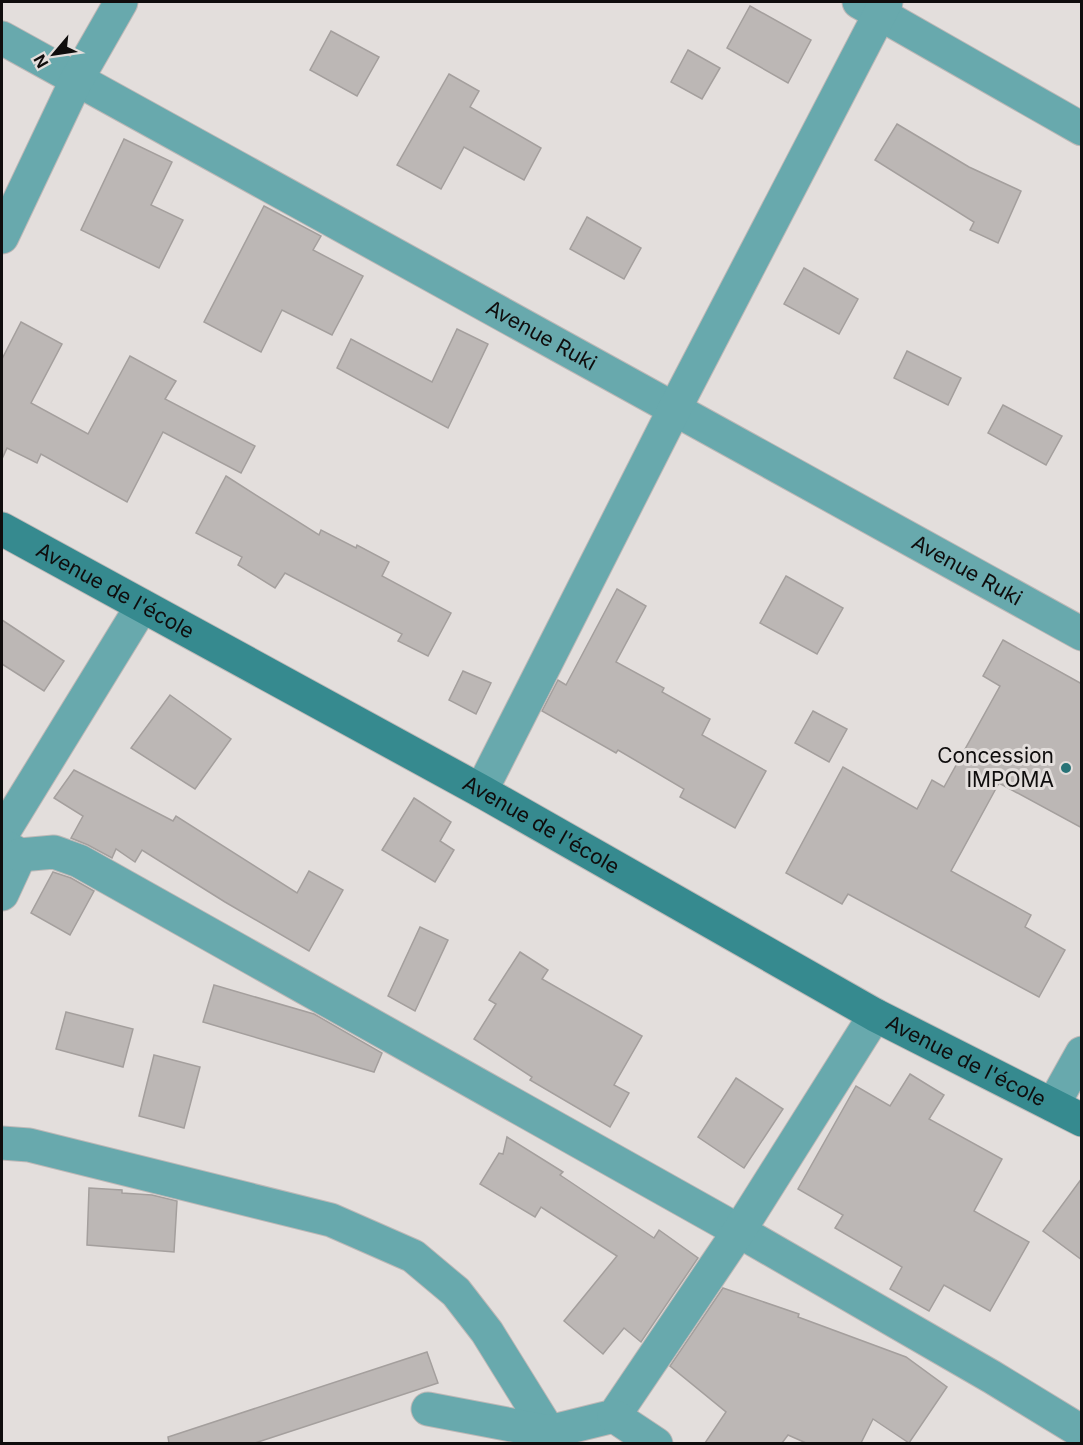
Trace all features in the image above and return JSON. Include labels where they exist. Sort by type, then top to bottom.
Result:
[{"type":"street","points":[[2,237],[77,80],[121,2]]},
{"type":"street","points":[[481,791],[875,6],[1082,129]]},
{"type":"street","name":"Avenue Ruki","points":[[2,38],[1082,634]]},
{"type":"street","name":"Avenue de l'école","points":[[2,529],[481,791],[875,1015],[1082,1120]]},
{"type":"street","points":[[2,894],[8,845],[142,606]]},
{"type":"street","points":[[8,845],[54,852],[79,861],[739,1231],[992,1377],[1082,1432]]},
{"type":"street","points":[[428,1409],[551,1438],[614,1416],[739,1231],[875,1015]]},
{"type":"street","points":[[1053,1105],[1082,1053]]},
{"type":"street","points":[[2,1143],[40,1148],[331,1220],[413,1256],[456,1292],[488,1332],[551,1438]]},
{"type":"street","points":[[614,1416],[656,1443]]},
{"type":"building","points":[[750,6],[811,40],[788,83],[727,48]]},
{"type":"building","points":[[331,31],[379,57],[357,96],[310,70]]},
{"type":"building","points":[[688,50],[720,68],[702,99],[671,82]]},
{"type":"building","points":[[449,74],[479,91],[470,107],[541,148],[524,180],[464,147],[441,189],[397,165]]},
{"type":"building","points":[[897,124],[969,167],[1021,191],[998,243],[970,230],[974,222],[875,160]]},
{"type":"building","points":[[124,139],[172,162],[151,205],[183,220],[159,268],[81,230]]},
{"type":"building","points":[[264,206],[321,236],[313,250],[363,276],[332,335],[282,310],[261,352],[204,322]]},
{"type":"building","points":[[587,217],[641,248],[624,279],[570,249]]},
{"type":"building","points":[[804,268],[858,299],[839,334],[784,304]]},
{"type":"building","points":[[21,322],[62,344],[31,403],[88,434],[130,356],[176,381],[165,399],[255,446],[241,473],[163,432],[127,502],[41,454],[37,463],[7,448],[2,459],[2,359]]},
{"type":"building","points":[[457,329],[488,344],[448,428],[337,368],[351,339],[432,382]]},
{"type":"building","points":[[907,351],[961,378],[948,405],[894,378]]},
{"type":"building","points":[[1003,405],[1062,436],[1046,465],[988,433]]},
{"type":"building","points":[[226,476],[319,535],[321,530],[389,562],[382,576],[451,613],[428,656],[398,641],[402,634],[285,573],[275,588],[238,565],[242,557],[196,533]]},
{"type":"building","points":[[786,576],[843,608],[817,654],[760,623]]},
{"type":"building","points":[[617,589],[646,606],[616,662],[664,688],[662,692],[710,719],[702,735],[766,771],[735,828],[680,797],[684,789],[618,750],[616,753],[542,711],[558,680],[566,685]]},
{"type":"building","points":[[2,620],[64,661],[44,691],[2,664]]},
{"type":"building","points":[[1003,640],[1082,684],[1082,828],[999,783],[951,871],[1031,915],[1025,927],[1065,950],[1039,997],[848,894],[842,904],[786,873],[843,767],[917,809],[932,780],[944,787],[1000,686],[983,676]]},
{"type":"building","points":[[463,671],[491,683],[476,714],[449,700]]},
{"type":"building","points":[[170,695],[231,739],[195,789],[131,748]]},
{"type":"building","points":[[813,711],[847,729],[829,762],[795,743]]},
{"type":"building","points":[[74,770],[173,821],[176,816],[297,893],[309,871],[343,890],[309,951],[142,850],[135,862],[116,849],[112,858],[71,838],[83,816],[54,798]]},
{"type":"building","points":[[414,798],[451,822],[440,841],[454,850],[435,882],[382,850]]},
{"type":"building","points":[[53,872],[71,878],[94,891],[70,935],[31,913]]},
{"type":"building","points":[[420,927],[448,940],[415,1011],[388,996]]},
{"type":"building","points":[[520,952],[548,970],[542,979],[642,1036],[614,1085],[629,1093],[610,1127],[530,1080],[532,1077],[474,1039],[496,1004],[489,1000]]},
{"type":"building","points":[[214,985],[314,1014],[382,1053],[374,1072],[203,1022]]},
{"type":"building","points":[[66,1012],[133,1029],[123,1067],[56,1049]]},
{"type":"building","points":[[154,1055],[200,1067],[184,1128],[139,1116]]},
{"type":"building","points":[[910,1074],[944,1095],[929,1119],[1002,1159],[974,1211],[1029,1242],[990,1311],[944,1285],[929,1311],[890,1289],[902,1267],[835,1228],[843,1215],[798,1189],[856,1086],[890,1106]]},
{"type":"building","points":[[736,1078],[783,1109],[744,1168],[698,1137]]},
{"type":"building","points":[[507,1137],[563,1172],[560,1175],[654,1238],[659,1230],[698,1258],[641,1342],[624,1328],[603,1354],[564,1321],[617,1256],[541,1207],[535,1217],[480,1184],[499,1153],[503,1154]]},
{"type":"building","points":[[1082,1178],[1082,1260],[1043,1231]]},
{"type":"building","points":[[89,1188],[122,1190],[122,1193],[152,1195],[177,1201],[174,1252],[87,1245]]},
{"type":"building","points":[[723,1288],[799,1314],[798,1317],[906,1357],[947,1387],[909,1443],[873,1419],[861,1443],[806,1443],[788,1435],[782,1443],[705,1443],[726,1412],[670,1366]]},
{"type":"building","points":[[427,1352],[438,1383],[255,1443],[169,1443],[168,1437]]},
{"type":"place","name":"Concession IMPOMA","points":[[1066,768]]}]
